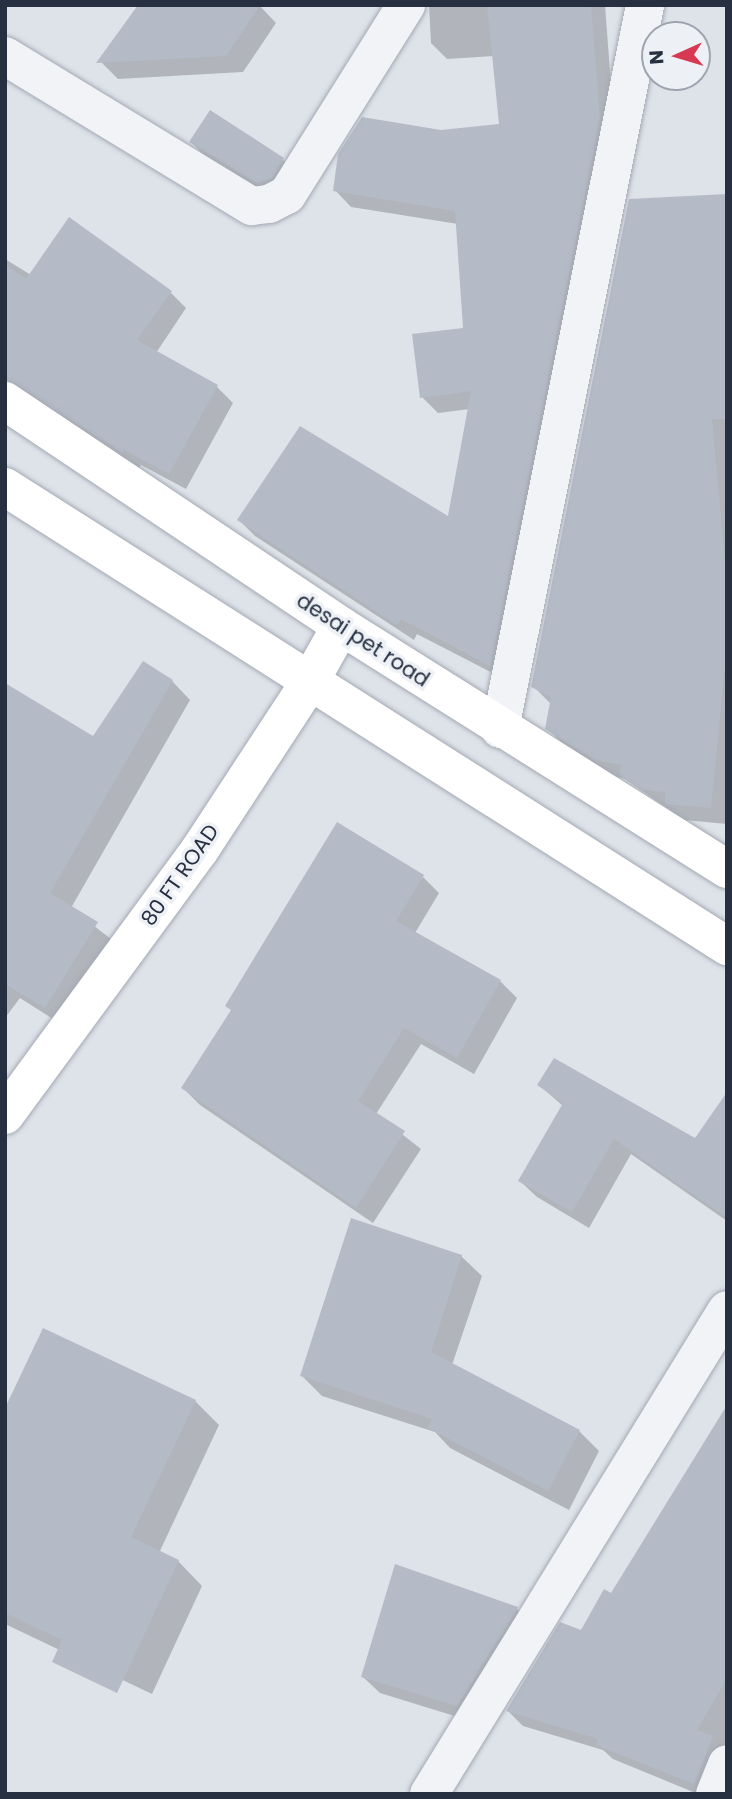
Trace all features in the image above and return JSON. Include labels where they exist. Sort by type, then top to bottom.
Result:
[{"type":"street","points":[[5,56],[252,206],[269,204],[287,195],[406,5]]},
{"type":"street","points":[[500,729],[645,5]]},
{"type":"street","name":"desai pet road","points":[[5,401],[341,626],[500,729],[727,869]]},
{"type":"street","points":[[5,487],[309,683],[727,946]]},
{"type":"street","name":"80 FT ROAD","points":[[8,1106],[200,851],[309,683],[341,626]]},
{"type":"street","points":[[429,1794],[727,1310]]},
{"type":"street","points":[[715,1794],[727,1764]]},
{"type":"building","points":[[138,5],[260,5],[226,56],[96,63]]},
{"type":"building","points":[[487,5],[591,5],[600,118],[490,666],[401,619],[397,625],[237,520],[300,426],[448,516],[471,391],[420,398],[412,334],[463,328],[455,211],[333,191],[338,154],[362,117],[441,130],[499,124]]},
{"type":"building","points":[[210,110],[284,158],[272,178],[257,183],[189,142]]},
{"type":"building","points":[[727,194],[727,419],[712,419],[727,584],[727,646],[711,808],[665,804],[665,792],[643,790],[620,776],[621,765],[595,760],[545,729],[551,697],[531,687],[629,199]]},
{"type":"building","points":[[69,217],[172,291],[137,340],[218,385],[169,474],[124,450],[123,453],[5,379],[5,265],[26,279]]},
{"type":"building","points":[[143,661],[173,680],[50,893],[98,922],[45,1008],[5,984],[5,683],[93,736]]},
{"type":"building","points":[[337,822],[424,875],[396,921],[501,980],[457,1058],[404,1028],[358,1101],[405,1131],[356,1208],[181,1088],[231,1010],[225,1006]]},
{"type":"building","points":[[554,1058],[695,1138],[727,1092],[727,1218],[614,1139],[572,1212],[518,1181],[563,1103],[537,1085]]},
{"type":"building","points":[[351,1218],[462,1255],[431,1352],[580,1430],[548,1491],[428,1428],[432,1419],[300,1376]]},
{"type":"building","points":[[43,1328],[196,1400],[131,1537],[179,1560],[117,1693],[52,1662],[62,1640],[5,1613],[5,1408]]},
{"type":"building","points":[[727,1405],[727,1678],[697,1730],[713,1736],[694,1784],[596,1745],[598,1739],[506,1711],[560,1622],[581,1630],[604,1589],[611,1593]]},
{"type":"building","points":[[395,1564],[518,1607],[457,1706],[361,1677]]}]
